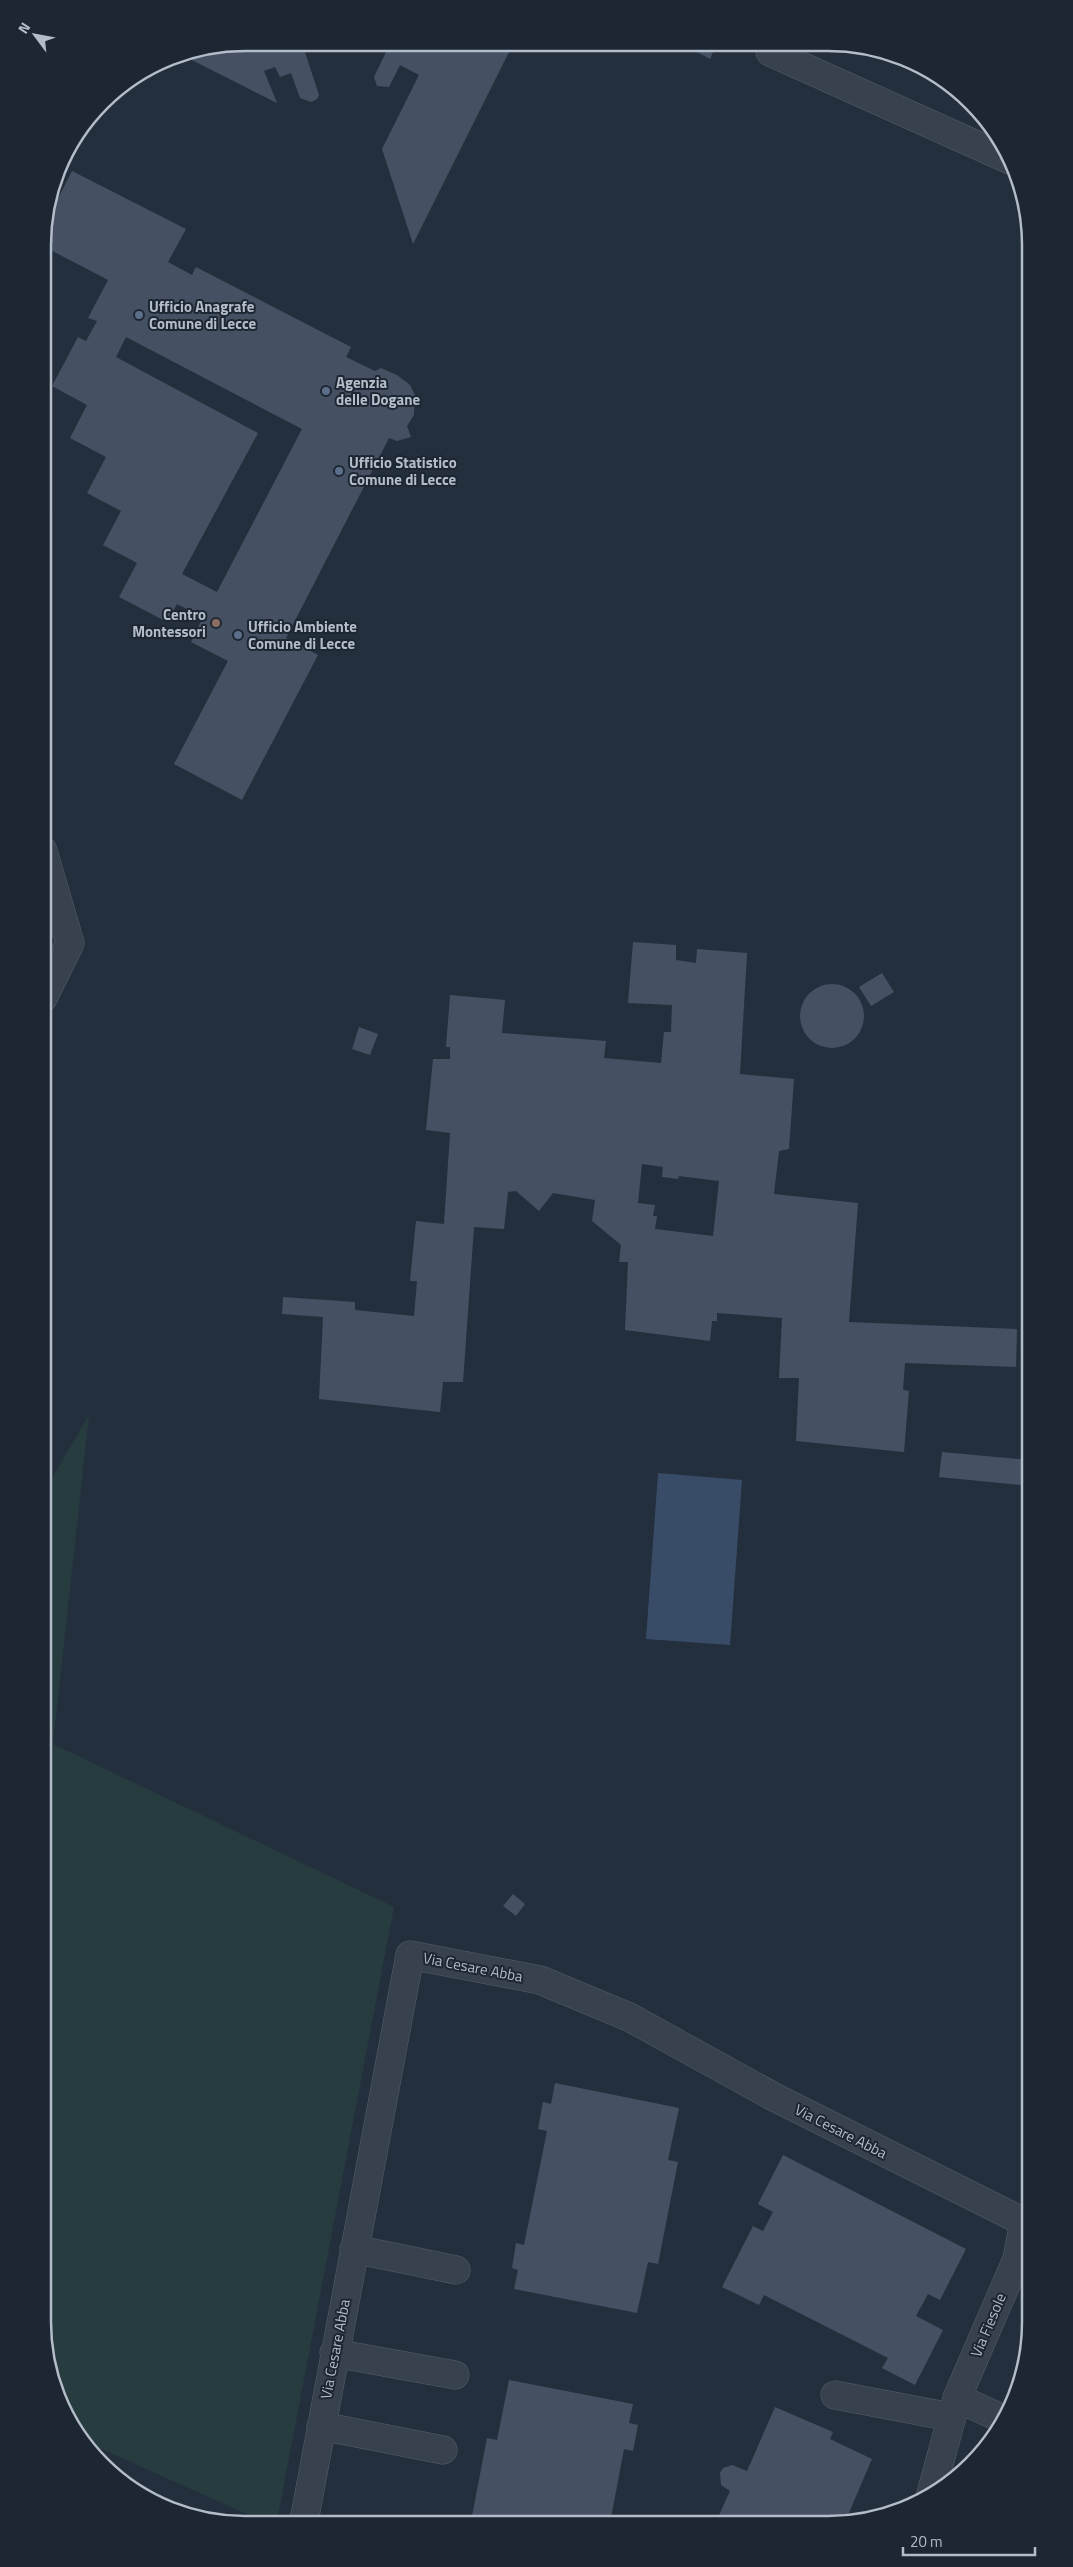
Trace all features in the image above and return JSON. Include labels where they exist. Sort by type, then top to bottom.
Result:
[{"type":"street","points":[[770,51],[1000,155]]},
{"type":"street","points":[[51,878],[70,943],[51,982]]},
{"type":"street","name":"Via Cesare Abba","points":[[305,2516],[410,1956],[540,1980],[629,2017],[774,2097],[1022,2218]]},
{"type":"street","name":"Via Fiesole","points":[[933,2484],[954,2407],[1017,2260],[1022,2240]]},
{"type":"street","points":[[354,2248],[456,2270]]},
{"type":"street","points":[[334,2353],[455,2375]]},
{"type":"street","points":[[835,2395],[954,2407],[997,2417]]},
{"type":"street","points":[[321,2426],[443,2450]]},
{"type":"green space","points":[[89,1415],[53,1744],[394,1907],[278,2516],[251,2516],[96,2446],[71,2407],[55,2360],[51,2322],[51,1479]]},
{"type":"water","points":[[658,1473],[742,1480],[730,1645],[646,1639]]},
{"type":"building","points":[[245,51],[305,51],[319,95],[317,99],[311,102],[300,98],[291,73],[280,77],[275,67],[264,71],[277,103],[191,59],[207,55]]},
{"type":"building","points":[[384,51],[510,51],[413,244],[382,149],[419,75],[400,65],[389,87],[377,86],[374,77],[386,52]]},
{"type":"building","points":[[695,51],[713,51],[710,59]]},
{"type":"building","points":[[72,171],[186,229],[168,262],[192,275],[196,267],[351,347],[346,357],[375,371],[381,368],[397,375],[410,385],[415,395],[414,415],[407,426],[411,437],[397,441],[389,438],[286,638],[318,655],[242,800],[174,764],[228,661],[191,642],[203,617],[177,604],[167,622],[119,597],[137,563],[103,545],[121,511],[87,493],[106,457],[70,438],[87,405],[52,386],[78,337],[86,341],[97,321],[88,318],[108,280],[51,250],[56,202]],"holes":[[[126,337],[302,429],[217,592],[182,574],[258,433],[116,357]]]},
{"type":"building","points":[[633,942],[676,945],[676,960],[696,963],[697,949],[747,953],[740,1074],[794,1079],[789,1149],[779,1151],[774,1194],[858,1203],[849,1322],[1017,1329],[1016,1367],[905,1363],[903,1390],[909,1391],[904,1452],[796,1441],[799,1378],[779,1378],[782,1318],[717,1313],[717,1321],[712,1321],[710,1341],[625,1330],[628,1262],[619,1262],[621,1245],[592,1221],[595,1200],[553,1193],[539,1211],[516,1191],[508,1192],[504,1229],[474,1227],[463,1382],[443,1382],[440,1412],[319,1399],[323,1317],[282,1314],[283,1297],[355,1302],[355,1310],[414,1316],[417,1281],[410,1281],[416,1221],[444,1224],[450,1133],[426,1130],[433,1059],[450,1059],[450,1047],[446,1047],[450,995],[505,1000],[502,1033],[606,1041],[604,1058],[661,1063],[664,1032],[671,1032],[672,1005],[628,1003]],"holes":[[[642,1164],[663,1167],[662,1177],[678,1179],[679,1176],[719,1181],[713,1236],[655,1229],[657,1216],[653,1216],[655,1205],[638,1203]]]},
{"type":"building","points":[[882,973],[894,992],[871,1006],[859,987]]},
{"type":"building","points":[[826,984],[838,984],[855,993],[862,1004],[864,1016],[862,1028],[855,1039],[838,1048],[826,1048],[814,1043],[805,1034],[800,1022],[800,1010],[805,998],[814,989]]},
{"type":"building","points":[[359,1027],[378,1034],[370,1055],[352,1049]]},
{"type":"building","points":[[942,1452],[1022,1459],[1022,1485],[939,1477]]},
{"type":"building","points":[[513,1894],[525,1904],[516,1916],[503,1906]]},
{"type":"building","points":[[555,2083],[679,2108],[668,2160],[678,2162],[658,2264],[648,2262],[637,2313],[514,2289],[518,2270],[512,2268],[516,2243],[524,2245],[547,2131],[538,2129],[543,2102],[551,2104]]},
{"type":"building","points":[[783,2155],[966,2249],[940,2300],[928,2294],[916,2316],[943,2330],[915,2385],[882,2368],[888,2358],[764,2295],[759,2305],[722,2287],[753,2226],[763,2231],[773,2212],[758,2204]]},
{"type":"building","points":[[509,2380],[633,2404],[629,2423],[638,2425],[633,2451],[624,2449],[611,2516],[472,2516],[487,2438],[497,2440]]},
{"type":"building","points":[[775,2407],[833,2432],[830,2439],[872,2459],[848,2514],[719,2516],[730,2491],[721,2485],[720,2473],[723,2468],[732,2465],[747,2471]]},
{"type":"place","name":"Ufficio Anagrafe Comune di Lecce","points":[[139,315]]},
{"type":"place","name":"Agenzia delle Dogane","points":[[326,391]]},
{"type":"place","name":"Ufficio Statistico Comune di Lecce","points":[[339,471]]},
{"type":"place","name":"Centro Montessori","points":[[216,623]]},
{"type":"place","name":"Ufficio Ambiente Comune di Lecce","points":[[238,635]]}]
